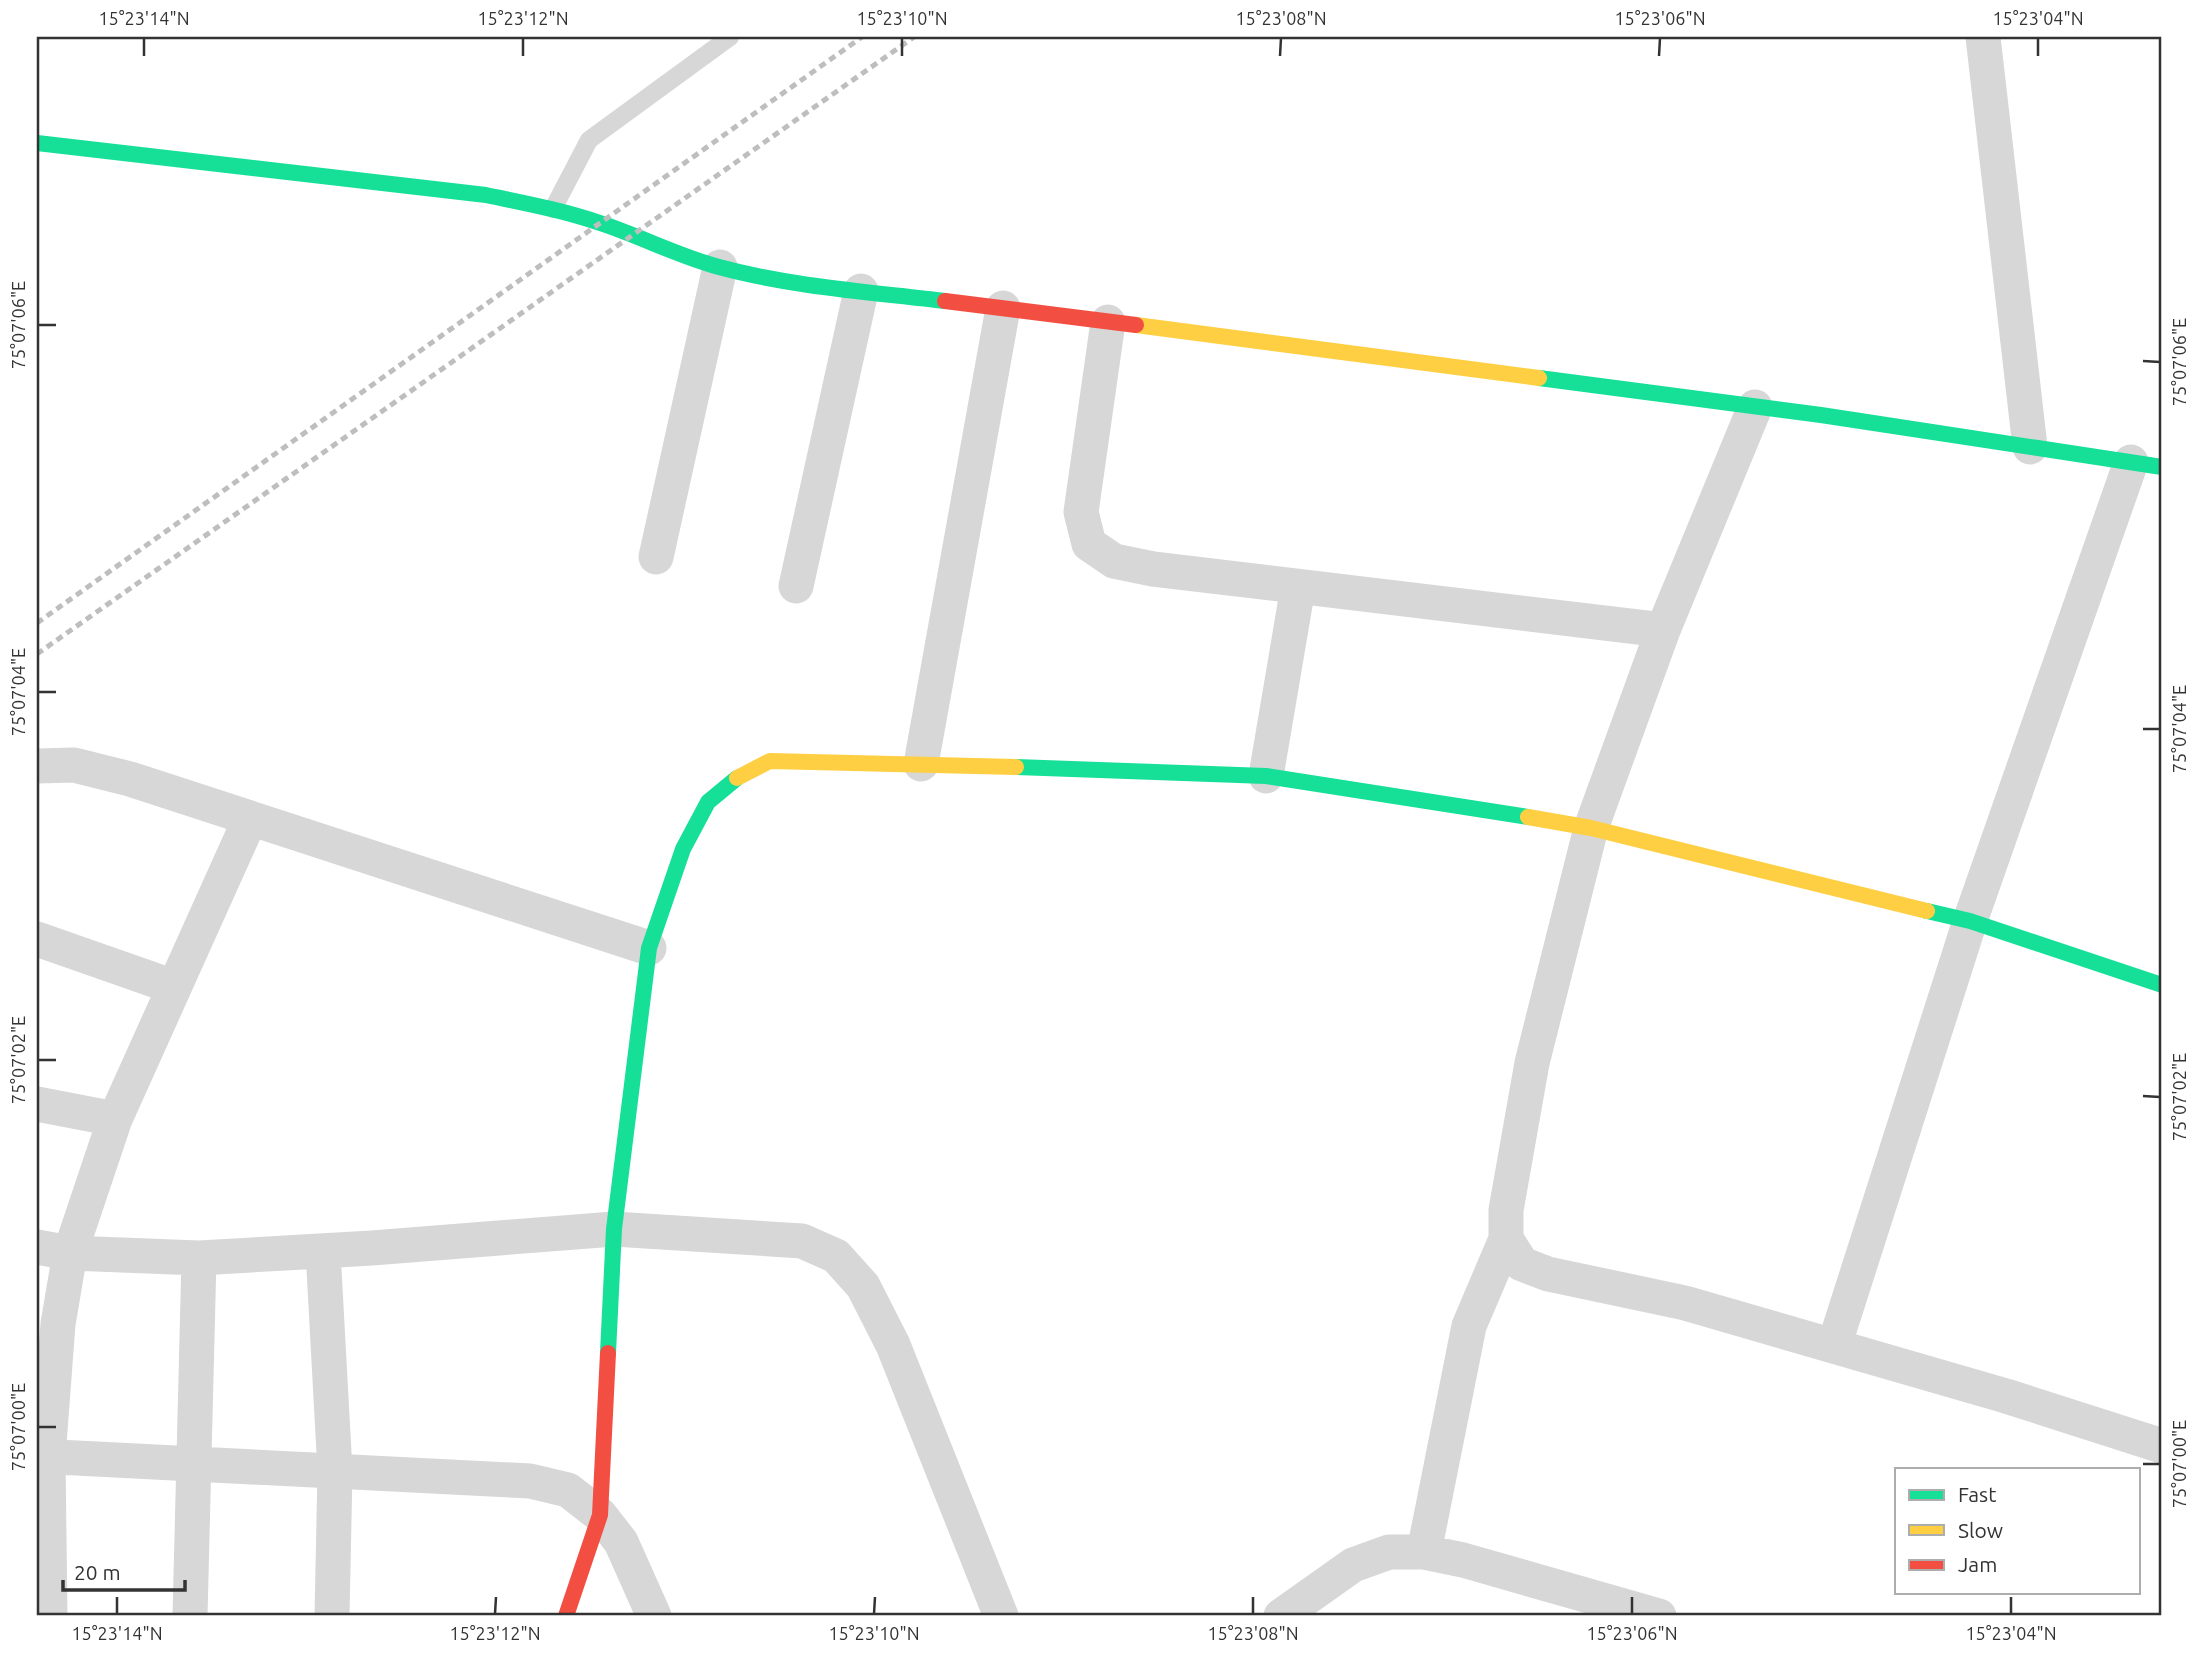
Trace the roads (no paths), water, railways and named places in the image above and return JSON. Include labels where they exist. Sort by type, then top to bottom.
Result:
[{"type":"street","points":[[1983,37],[2030,447]]},
{"type":"street","points":[[37,143],[486,195],[553,209],[601,223],[667,250],[720,267],[809,285],[1755,407],[2147,464],[1970,921],[1835,1346]]},
{"type":"street","points":[[656,557],[720,267]]},
{"type":"street","points":[[796,586],[861,291]]},
{"type":"street","points":[[921,764],[1003,309]]},
{"type":"street","points":[[1108,322],[1081,512],[1090,544],[1114,561],[1153,569],[1663,630]]},
{"type":"street","points":[[1424,1552],[1469,1326],[1506,1239],[1506,1210],[1532,1063],[1591,828],[1663,630],[1755,407]]},
{"type":"street","points":[[1266,776],[1298,587]]},
{"type":"street","points":[[566,1616],[600,1515],[614,1229],[649,948],[682,849],[708,802],[736,778],[770,761],[1266,776],[1434,801],[1591,828],[1970,921],[2162,985]]},
{"type":"street","points":[[37,766],[74,765],[130,779],[649,948]]},
{"type":"street","points":[[50,1616],[42,1457],[58,1324],[53,1250],[250,819]]},
{"type":"street","points":[[37,939],[174,987]]},
{"type":"street","points":[[37,1104],[115,1119]]},
{"type":"street","points":[[53,1250],[199,1258],[614,1229],[802,1241],[836,1256],[863,1286],[893,1345],[1001,1616]]},
{"type":"street","points":[[1506,1239],[1521,1264],[1548,1274],[1685,1303],[2006,1396],[2162,1446]]},
{"type":"street","points":[[323,1251],[335,1471],[332,1616]]},
{"type":"street","points":[[190,1616],[199,1258]]},
{"type":"street","points":[[42,1457],[530,1480],[568,1490],[600,1515],[621,1542],[654,1616]]},
{"type":"street","points":[[1281,1616],[1353,1565],[1389,1552],[1424,1552],[1463,1560],[1621,1611],[1659,1616]]},
{"type":"lane","points":[[553,209],[589,140],[730,37]]},
{"type":"railway","points":[[37,623],[862,37]]},
{"type":"railway","points":[[37,654],[914,37]]}]
